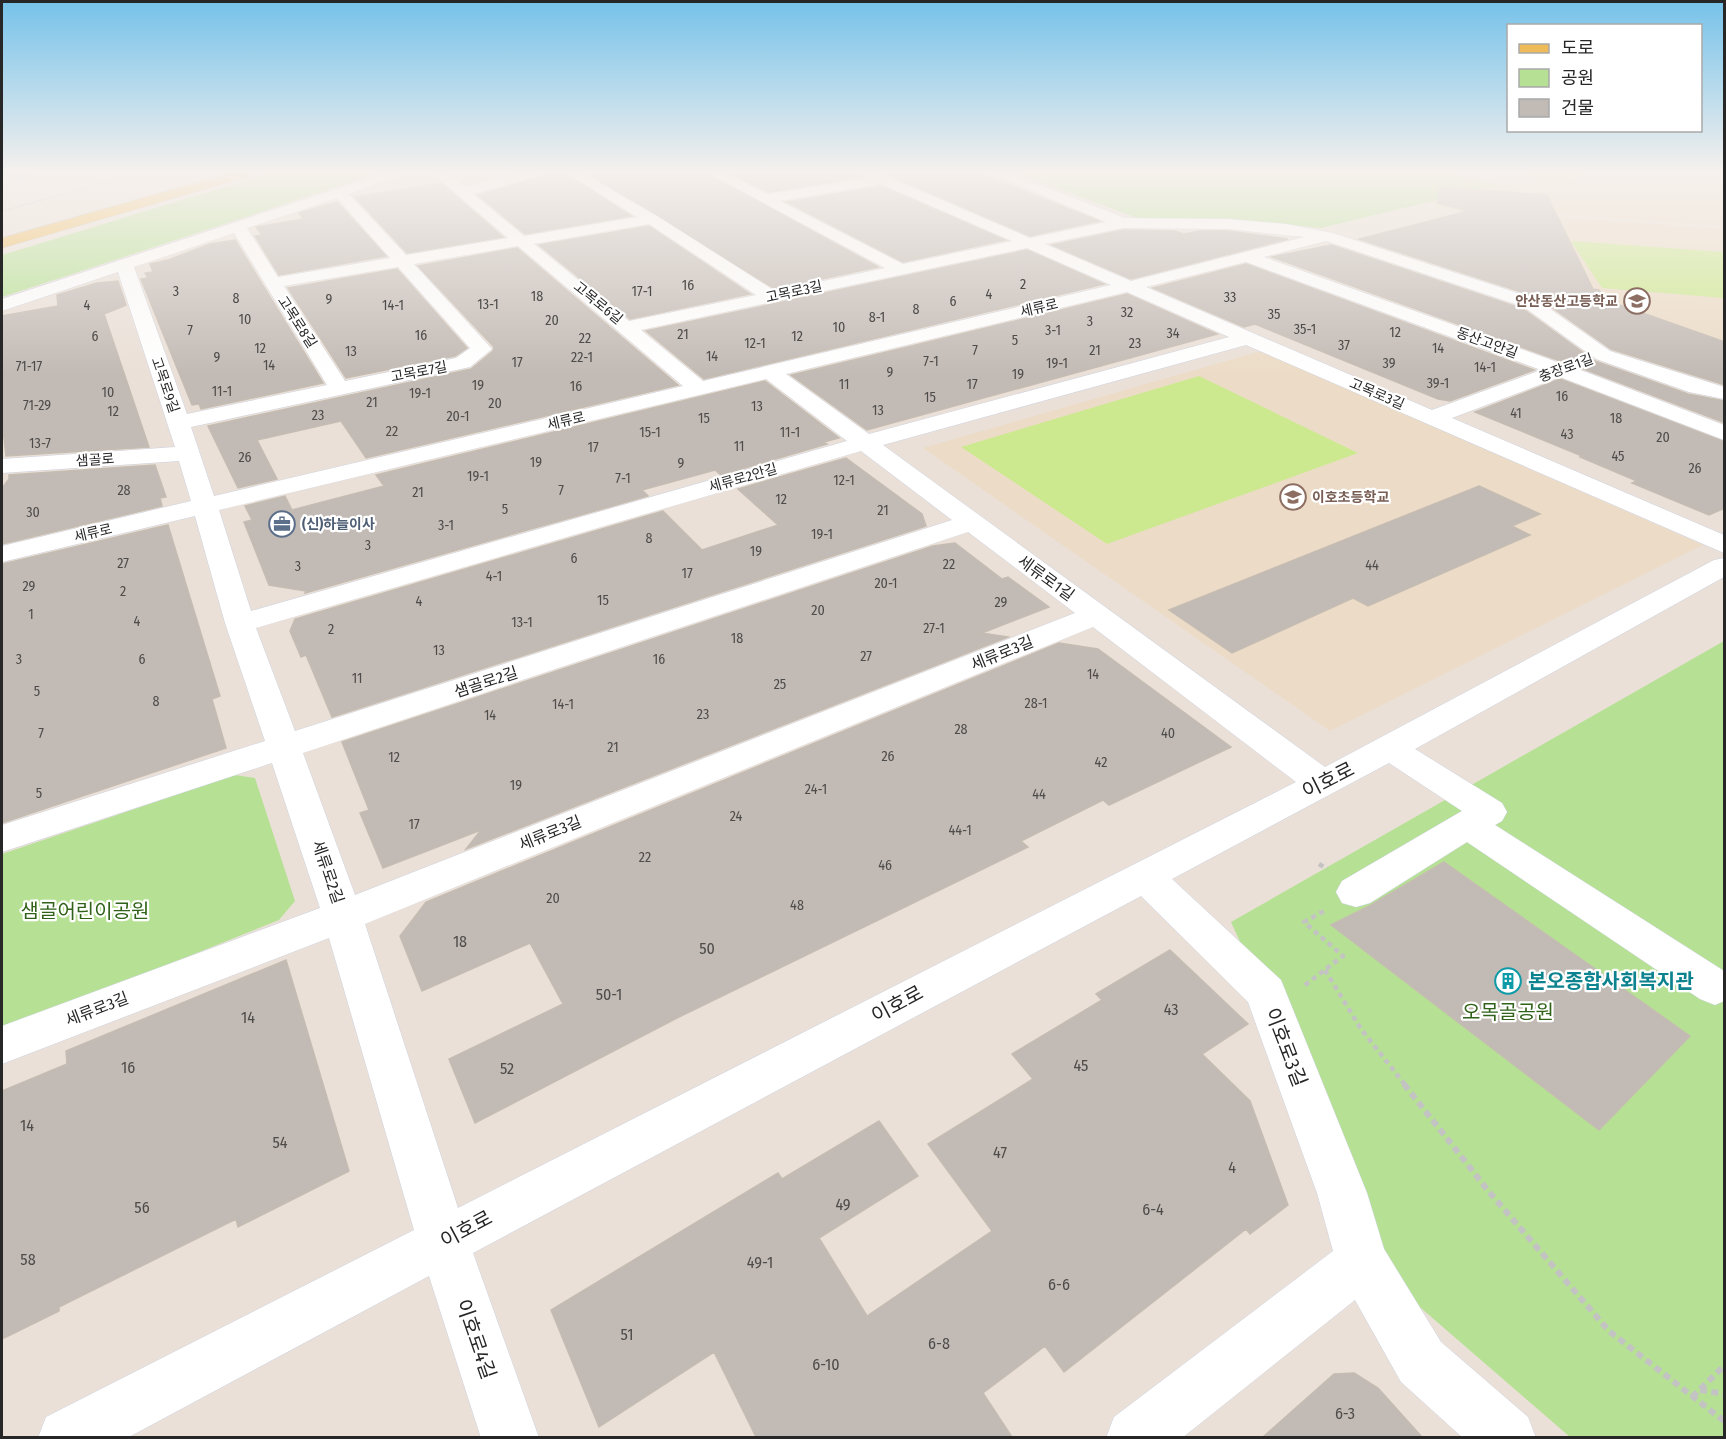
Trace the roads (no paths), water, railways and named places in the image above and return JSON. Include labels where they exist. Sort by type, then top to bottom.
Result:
[{"type":"street","points":[[2,305],[192,240]]},
{"type":"street","name":"고목로8길","points":[[246,240],[339,388]]},
{"type":"street","name":"고목로7길","points":[[178,423],[464,363],[482,349],[383,240]]},
{"type":"street","points":[[271,283],[524,240]]},
{"type":"street","points":[[684,240],[771,297]]},
{"type":"street","points":[[845,240],[900,269]]},
{"type":"street","name":"고목로3길","points":[[1026,240],[1725,545]]},
{"type":"street","points":[[1030,242],[1039,240]]},
{"type":"street","points":[[1131,286],[1311,240]]},
{"type":"street","name":"충장로1길","points":[[1341,240],[1530,303],[1603,355]]},
{"type":"street","name":"고목로6길","points":[[519,241],[628,327],[700,389]]},
{"type":"street","name":"고목로3길","points":[[628,327],[1030,242]]},
{"type":"street","name":"동산고안길","points":[[1248,256],[1725,432]]},
{"type":"street","name":"고목로9길","points":[[124,263],[206,506]]},
{"type":"street","name":"세류로","points":[[2,554],[1131,286]]},
{"type":"street","name":"세류로2안길","points":[[240,623],[864,443],[1248,338]]},
{"type":"street","points":[[1603,355],[1697,387],[1725,393]]},
{"type":"street","name":"충장로1길","points":[[1432,418],[1603,355]]},
{"type":"street","name":"세류로1길","points":[[770,372],[1322,783]]},
{"type":"street","name":"샘골로","points":[[2,466],[189,453]]},
{"type":"street","name":"세류로2길","points":[[206,506],[240,623],[343,916],[443,1241]]},
{"type":"street","name":"샘골로2길","points":[[2,839],[970,523]]},
{"type":"street","name":"이호로","points":[[67,1437],[1390,748],[1725,566]]},
{"type":"street","name":"세류로3길","points":[[2,1045],[343,916],[1096,615]]},
{"type":"street","points":[[1356,892],[1489,812],[1390,748]]},
{"type":"street","points":[[1468,825],[1715,987]]},
{"type":"street","name":"이호로3길","points":[[1144,875],[1266,992],[1342,1193],[1362,1261],[1421,1362],[1507,1437]]},
{"type":"street","name":"이호로4길","points":[[443,1241],[510,1437]]},
{"type":"street","points":[[1135,1437],[1362,1261]]},
{"type":"place","name":"안산동산고등학교","points":[[1637,301]]},
{"type":"place","name":"이호초등학교","points":[[1293,497]]},
{"type":"place","name":"(신)하늘이사","points":[[282,524]]},
{"type":"place","name":"본오종합사회복지관","points":[[1508,981]]},
{"type":"park label","name":"샘골어린이공원","points":[[85,911]]},
{"type":"park label","name":"오목골공원","points":[[1508,1012]]}]
